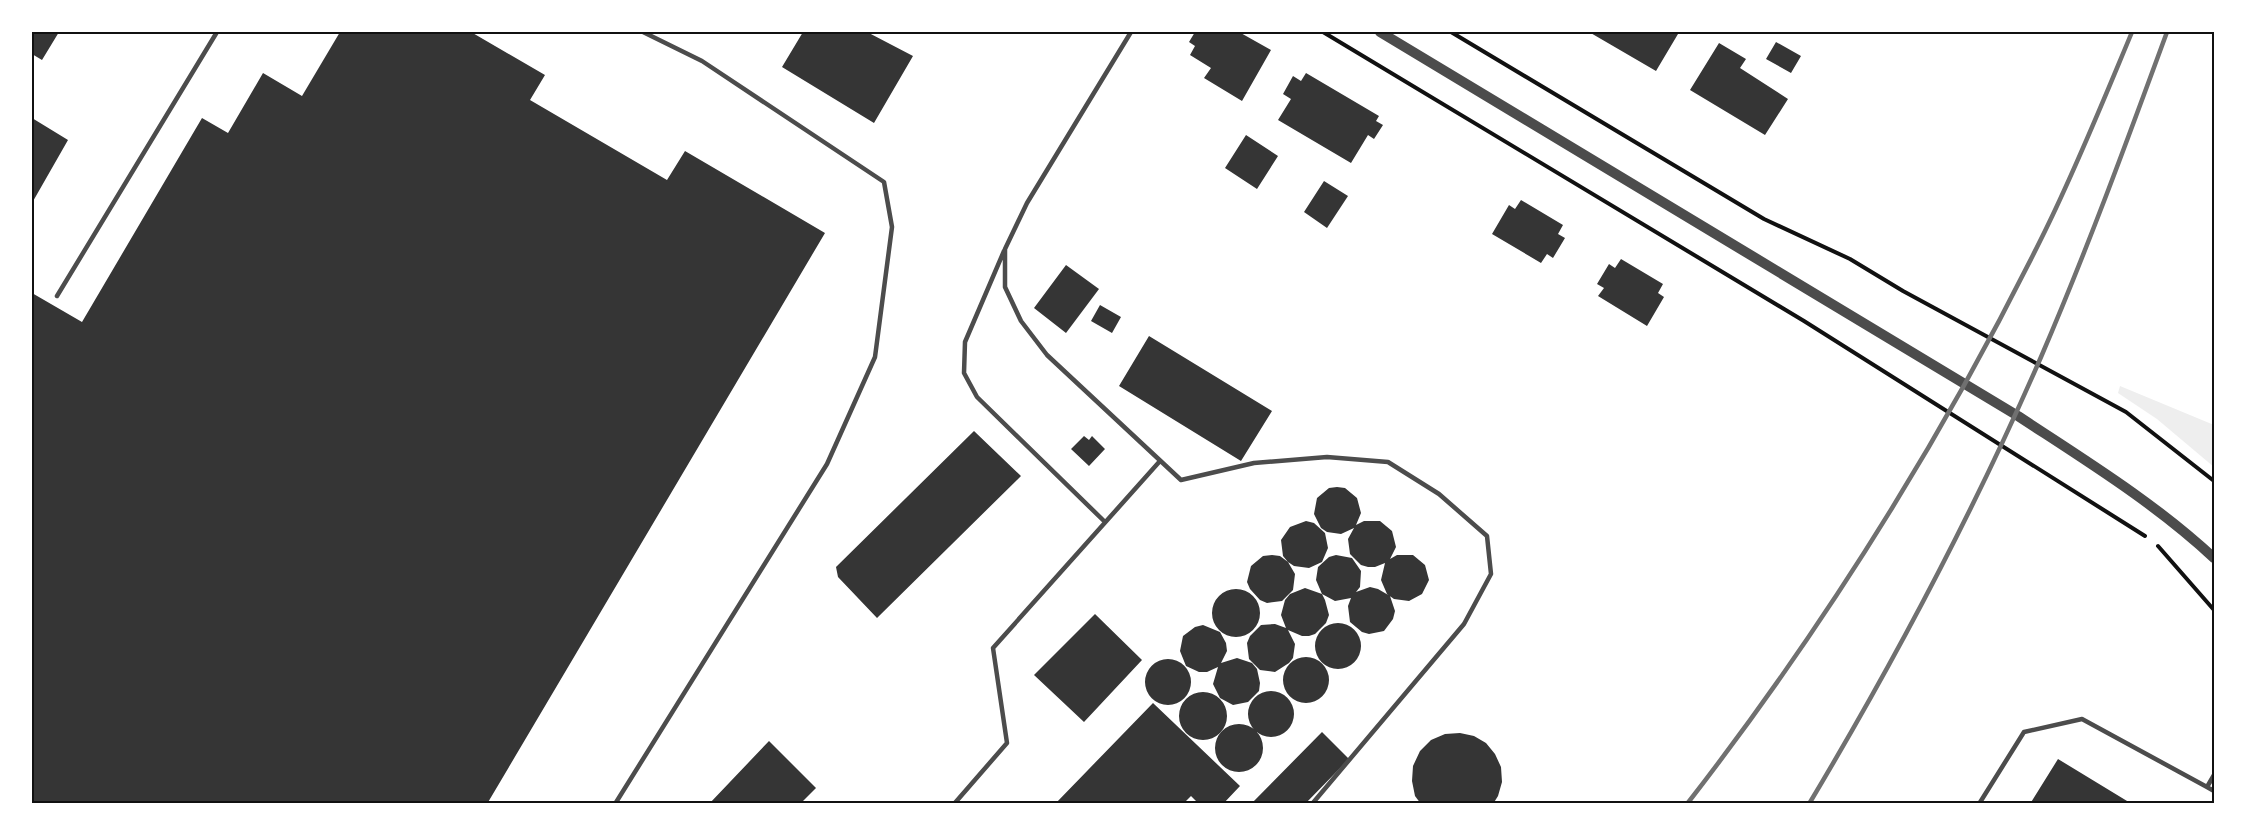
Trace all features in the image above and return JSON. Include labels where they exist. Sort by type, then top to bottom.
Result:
[{"type":"street","points":[[1380,32],[2018,416],[2077,454],[2184,530],[2214,558]]},
{"type":"lane","points":[[57,296],[217,32]]},
{"type":"lane","points":[[615,804],[827,464],[875,357],[892,227],[884,182],[702,61],[643,32]]},
{"type":"lane","points":[[1106,522],[976,397],[964,373],[965,342],[1027,202],[1131,32]]},
{"type":"lane","points":[[1005,249],[1005,287],[1021,321],[1047,355],[1181,480],[1254,463],[1327,457],[1388,462],[1439,494],[1487,536],[1491,574],[1464,624],[1312,804]]},
{"type":"lane","points":[[954,804],[1007,743],[993,648],[1160,461]]},
{"type":"lane","points":[[1978,804],[2024,732],[2082,719],[2214,791]]},
{"type":"lane","points":[[2207,787],[2214,775]]},
{"type":"path","points":[[1323,32],[1784,309],[2146,537]]},
{"type":"path","points":[[1451,32],[1764,219],[1850,259],[1903,291],[2126,412],[2214,481]]},
{"type":"path","points":[[2156,543],[2214,610]]},
{"type":"shaded area","points":[[2120,386],[2214,425],[2214,467],[2157,419],[2118,393]]},
{"type":"building","points":[[32,32],[59,32],[42,60],[32,54]]},
{"type":"building","points":[[340,32],[471,32],[545,75],[530,100],[667,180],[685,151],[825,233],[487,804],[32,804],[32,293],[82,322],[202,118],[228,133],[263,73],[302,96]]},
{"type":"building","points":[[803,32],[867,32],[913,56],[874,123],[782,67]]},
{"type":"building","points":[[1195,32],[1239,32],[1271,50],[1242,101],[1204,78],[1211,68],[1190,55],[1195,46],[1189,42]]},
{"type":"building","points":[[1589,32],[1674,32],[1678,34],[1656,71]]},
{"type":"building","points":[[1776,42],[1801,56],[1791,73],[1766,59]]},
{"type":"building","points":[[1719,43],[1746,59],[1740,68],[1788,99],[1765,135],[1690,90]]},
{"type":"building","points":[[1306,73],[1379,116],[1376,121],[1383,125],[1374,139],[1368,135],[1351,163],[1278,120],[1291,99],[1283,94],[1293,76],[1301,81]]},
{"type":"building","points":[[32,118],[68,140],[32,203]]},
{"type":"building","points":[[1246,135],[1278,156],[1257,189],[1225,168]]},
{"type":"building","points":[[1324,181],[1348,196],[1327,228],[1304,212]]},
{"type":"building","points":[[1521,200],[1563,225],[1558,234],[1565,238],[1553,258],[1547,254],[1541,263],[1492,234],[1509,205],[1515,209]]},
{"type":"building","points":[[1621,259],[1663,284],[1658,293],[1664,297],[1647,326],[1598,296],[1604,288],[1597,284],[1609,264],[1615,268]]},
{"type":"building","points":[[1066,265],[1099,289],[1066,333],[1034,308]]},
{"type":"building","points":[[1100,305],[1121,317],[1112,333],[1091,321]]},
{"type":"building","points":[[1149,336],[1272,411],[1241,461],[1119,386]]},
{"type":"building","points":[[974,431],[1021,476],[877,618],[838,577],[836,567]]},
{"type":"building","points":[[1084,436],[1089,440],[1092,436],[1105,449],[1089,466],[1071,449]]},
{"type":"building","points":[[1329,488],[1345,488],[1357,498],[1361,513],[1356,525],[1364,521],[1380,521],[1392,531],[1396,547],[1390,559],[1397,555],[1413,555],[1425,565],[1429,580],[1422,594],[1409,601],[1394,599],[1387,594],[1381,580],[1385,563],[1368,567],[1361,565],[1350,554],[1348,539],[1354,528],[1341,534],[1327,532],[1321,528],[1314,514],[1317,498]]},
{"type":"building","points":[[1306,521],[1314,523],[1325,533],[1328,548],[1322,562],[1309,568],[1294,566],[1283,556],[1281,540],[1290,527]]},
{"type":"building","points":[[1272,555],[1280,556],[1288,562],[1295,574],[1293,590],[1282,601],[1267,603],[1260,600],[1247,582],[1251,566],[1263,556]]},
{"type":"building","points":[[1336,555],[1352,558],[1361,571],[1360,587],[1356,592],[1370,587],[1390,596],[1395,611],[1393,619],[1384,631],[1369,634],[1362,632],[1350,622],[1348,606],[1351,598],[1335,601],[1322,594],[1316,580],[1318,567],[1329,557]]},
{"type":"building","points":[[1305,588],[1322,594],[1329,615],[1326,623],[1315,634],[1309,636],[1302,636],[1288,630],[1295,644],[1293,658],[1275,672],[1260,670],[1249,659],[1247,643],[1250,636],[1261,625],[1275,624],[1286,628],[1281,615],[1285,600],[1290,594]]},
{"type":"building","points":[[1236,589],[1253,596],[1260,613],[1253,630],[1236,637],[1219,630],[1212,613],[1219,596]]},
{"type":"building","points":[[1095,614],[1142,660],[1084,722],[1034,675]]},
{"type":"building","points":[[1343,623],[1355,629],[1360,637],[1360,655],[1355,663],[1347,668],[1333,669],[1325,666],[1318,659],[1315,641],[1318,633],[1325,626]]},
{"type":"building","points":[[1203,625],[1220,632],[1226,643],[1227,651],[1221,663],[1237,658],[1252,663],[1257,669],[1259,691],[1248,702],[1233,705],[1220,698],[1213,684],[1218,667],[1207,672],[1199,672],[1186,666],[1180,651],[1183,636],[1195,627]]},
{"type":"building","points":[[1306,657],[1315,658],[1323,663],[1328,671],[1328,689],[1323,697],[1315,702],[1306,703],[1297,702],[1289,697],[1284,689],[1283,680],[1284,671],[1289,663],[1297,658]]},
{"type":"building","points":[[1168,659],[1184,666],[1191,682],[1184,698],[1168,705],[1152,698],[1145,682],[1152,666]]},
{"type":"building","points":[[1271,691],[1280,692],[1288,697],[1293,705],[1293,723],[1288,731],[1280,736],[1271,737],[1262,736],[1254,731],[1249,723],[1248,714],[1249,705],[1254,697],[1262,692]]},
{"type":"building","points":[[1203,692],[1220,699],[1227,716],[1220,733],[1203,740],[1186,733],[1179,716],[1186,699]]},
{"type":"building","points":[[1153,703],[1240,786],[1223,804],[1199,804],[1191,796],[1183,804],[1163,804],[1161,802],[1159,804],[1055,804]]},
{"type":"building","points":[[1239,724],[1256,731],[1263,748],[1256,765],[1239,772],[1222,765],[1215,748],[1222,731]]},
{"type":"building","points":[[1322,732],[1349,759],[1305,804],[1251,804]]},
{"type":"building","points":[[1460,733],[1474,736],[1486,743],[1495,754],[1501,767],[1502,782],[1498,796],[1493,804],[1421,804],[1415,796],[1412,781],[1413,766],[1420,751],[1431,740],[1445,734]]},
{"type":"building","points":[[769,741],[816,788],[800,804],[709,804]]},
{"type":"building","points":[[2058,759],[2132,804],[2030,804]]},
{"type":"railway","points":[[1687,804],[1788,668],[1881,526],[1924,454],[2007,307],[2045,231],[2132,32]]},
{"type":"railway","points":[[1809,804],[1903,640],[1989,472],[2041,357],[2074,276],[2167,32]]}]
